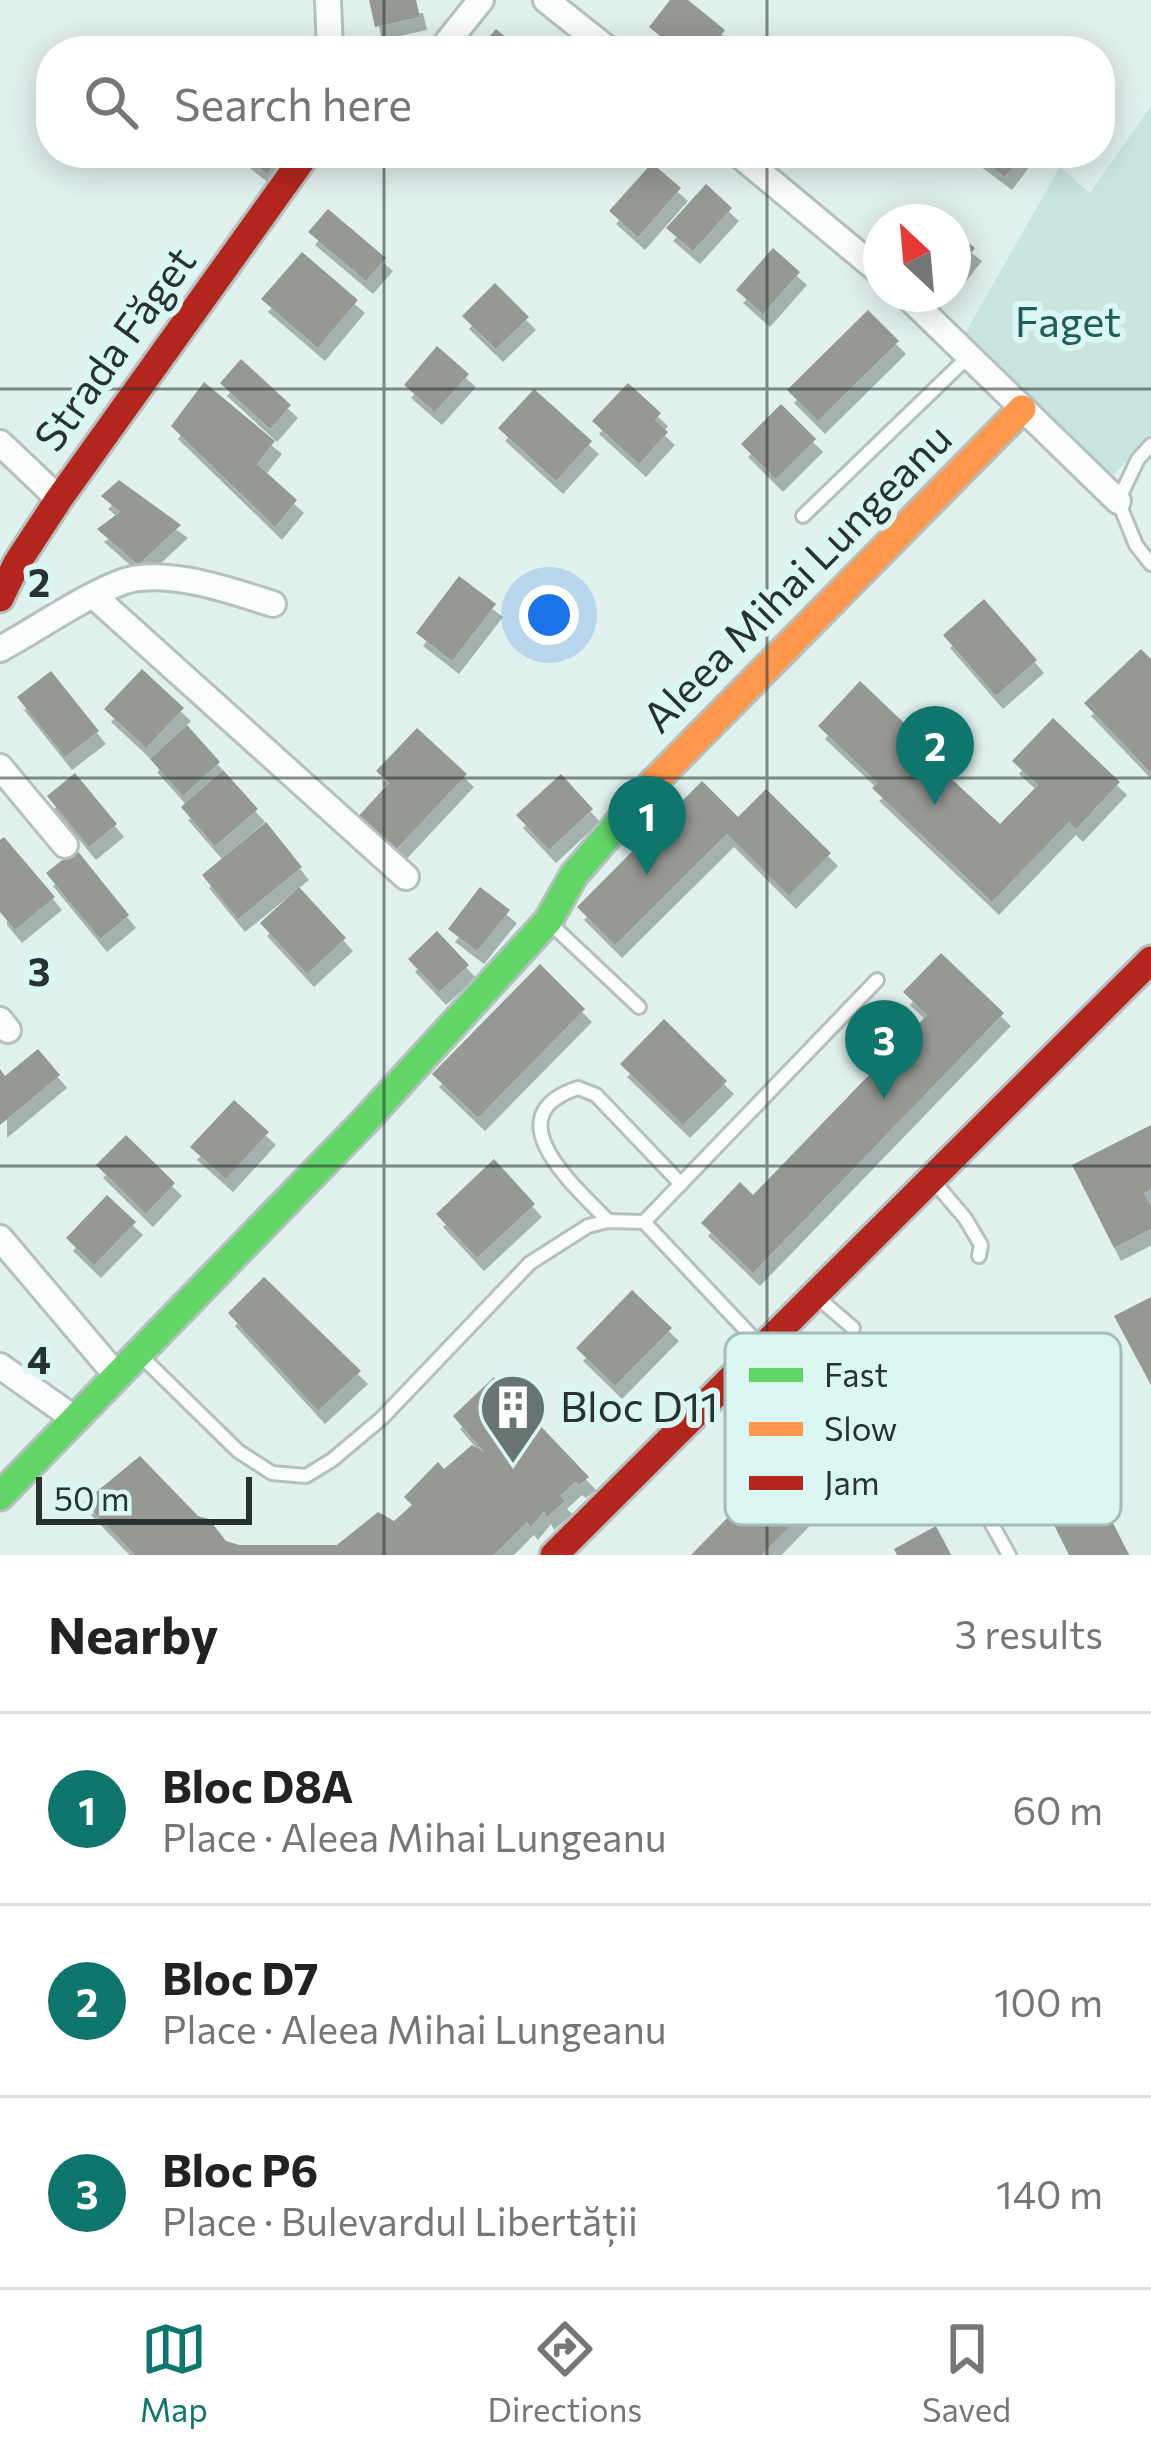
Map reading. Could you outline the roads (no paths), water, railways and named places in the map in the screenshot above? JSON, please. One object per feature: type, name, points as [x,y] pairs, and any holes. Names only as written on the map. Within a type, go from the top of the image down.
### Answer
[{"type":"street","points":[[328,0],[329,36]]},
{"type":"street","points":[[452,36],[481,0]]},
{"type":"street","points":[[546,0],[591,36]]},
{"type":"street","name":"Strada Făget","points":[[0,598],[59,499],[296,168]]},
{"type":"street","points":[[755,168],[863,258]]},
{"type":"street","points":[[924,312],[1118,501]]},
{"type":"street","name":"Aleea Mihai Lungeanu","points":[[0,1496],[364,1122],[548,921],[574,875],[645,791],[1022,409]]},
{"type":"street","points":[[0,442],[59,499]]},
{"type":"street","points":[[0,649],[126,581],[158,578],[221,588],[273,604]]},
{"type":"street","points":[[95,597],[406,877]]},
{"type":"street","points":[[0,767],[65,845]]},
{"type":"street","points":[[778,1333],[1151,961]]},
{"type":"street","points":[[0,1238],[118,1376]]},
{"type":"street","points":[[0,1366],[75,1419]]},
{"type":"street","points":[[554,1555],[725,1386]]},
{"type":"lane","points":[[803,516],[969,356]]},
{"type":"lane","points":[[1151,445],[1138,459],[1118,501],[1136,545],[1151,564]]},
{"type":"lane","points":[[548,921],[639,1007]]},
{"type":"lane","points":[[644,1222],[877,980]]},
{"type":"lane","points":[[608,1221],[548,1154],[541,1137],[540,1120],[565,1092],[578,1088],[596,1095],[681,1184]]},
{"type":"lane","points":[[932,1179],[965,1218],[981,1246],[979,1256]]},
{"type":"lane","points":[[139,1354],[238,1450],[272,1473],[306,1476],[382,1418],[530,1263],[569,1235],[608,1221],[644,1222],[749,1333]]},
{"type":"lane","points":[[816,1296],[853,1328]]},
{"type":"lane","points":[[992,1525],[1009,1555]]},
{"type":"place","name":"Bloc D7","points":[[935,805]]},
{"type":"place","name":"Bloc D8A","points":[[647,875]]},
{"type":"place","name":"Bloc P6","points":[[884,1099]]},
{"type":"place","name":"Bloc D11","points":[[513,1466]]},
{"type":"park label","name":"Faget","points":[[1068,322]]}]
